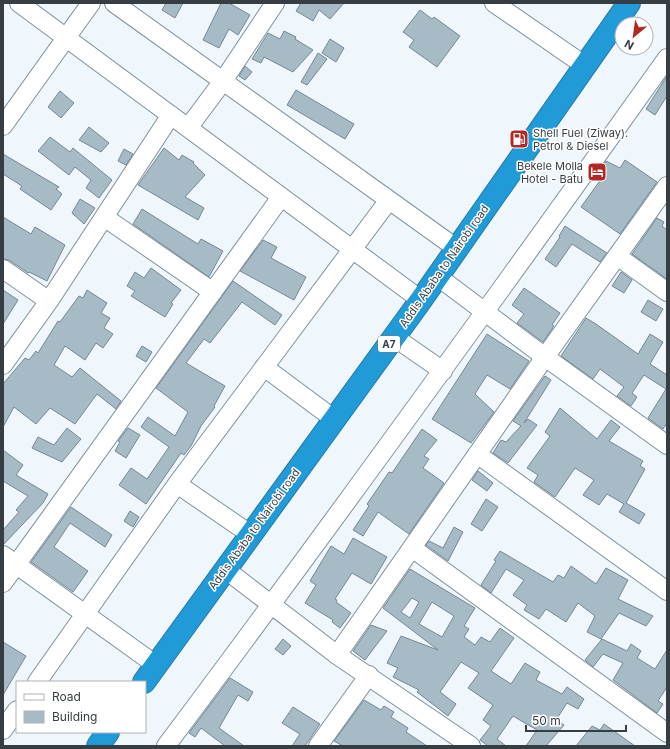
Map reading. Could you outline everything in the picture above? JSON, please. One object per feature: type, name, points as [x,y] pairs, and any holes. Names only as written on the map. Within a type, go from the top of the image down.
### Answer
[{"type":"highway","name":"Addis Ababa to Nairobi road","points":[[150,673],[421,300],[628,3]]},
{"type":"highway","points":[[98,746],[107,733]]},
{"type":"street","points":[[19,3],[421,300]]},
{"type":"street","points":[[3,126],[91,3]]},
{"type":"street","points":[[114,3],[456,248]]},
{"type":"street","points":[[188,128],[223,81],[274,3]]},
{"type":"street","points":[[494,3],[584,65]]},
{"type":"street","points":[[166,746],[272,605],[486,312],[667,58]]},
{"type":"street","points":[[3,365],[49,301],[171,115]]},
{"type":"street","points":[[338,655],[545,357],[667,186]]},
{"type":"street","points":[[3,583],[9,560],[213,292],[281,197]]},
{"type":"street","points":[[38,681],[177,484],[388,200]]},
{"type":"street","points":[[104,216],[213,292]]},
{"type":"street","points":[[617,256],[667,292]]},
{"type":"street","points":[[3,269],[49,301]]},
{"type":"street","points":[[438,276],[545,357],[667,446]]},
{"type":"street","points":[[394,337],[443,371]]},
{"type":"street","points":[[264,367],[334,419]]},
{"type":"street","points":[[477,454],[667,591]]},
{"type":"street","points":[[177,484],[250,534]]},
{"type":"street","points":[[412,548],[667,733]]},
{"type":"street","points":[[9,560],[84,614],[150,673]]},
{"type":"street","points":[[225,569],[338,655],[471,746]]},
{"type":"street","points":[[318,746],[369,675]]},
{"type":"street","points":[[3,730],[16,711]]},
{"type":"building","points":[[166,3],[183,3],[175,18],[162,10]]},
{"type":"building","points":[[221,3],[229,3],[250,15],[238,35],[229,29],[219,48],[203,40]]},
{"type":"building","points":[[301,3],[344,3],[330,19],[319,10],[313,21],[296,11]]},
{"type":"building","points":[[420,10],[432,19],[434,17],[460,36],[437,67],[409,47],[414,40],[403,32]]},
{"type":"building","points":[[284,31],[296,37],[295,39],[313,50],[293,72],[264,57],[261,63],[252,59],[268,33],[280,39]]},
{"type":"building","points":[[330,39],[344,48],[336,62],[322,53]]},
{"type":"building","points":[[318,53],[327,59],[307,85],[301,82]]},
{"type":"building","points":[[245,66],[252,72],[245,80],[239,76]]},
{"type":"building","points":[[667,76],[667,96],[655,115],[646,109]]},
{"type":"building","points":[[296,90],[354,124],[345,139],[287,105]]},
{"type":"building","points":[[60,91],[74,103],[61,118],[48,107]]},
{"type":"building","points":[[89,127],[109,143],[101,152],[79,140]]},
{"type":"building","points":[[50,137],[70,152],[73,148],[112,180],[99,198],[86,188],[91,180],[75,167],[69,175],[38,151]]},
{"type":"building","points":[[164,148],[179,160],[182,155],[194,162],[193,163],[205,175],[185,197],[204,208],[198,220],[138,185]]},
{"type":"building","points":[[124,149],[133,154],[126,165],[118,161]]},
{"type":"building","points":[[3,154],[59,187],[56,189],[62,194],[51,210],[20,189],[22,186],[3,174]]},
{"type":"building","points":[[625,160],[657,182],[620,234],[581,207],[604,175],[599,171],[606,161],[620,168]]},
{"type":"building","points":[[80,199],[95,208],[84,224],[72,213]]},
{"type":"building","points":[[142,209],[198,244],[201,239],[223,251],[209,277],[133,224]]},
{"type":"building","points":[[3,217],[31,234],[35,227],[65,245],[47,281],[29,272],[28,273],[9,260],[3,259]]},
{"type":"building","points":[[657,218],[664,222],[662,226],[667,230],[667,279],[632,254]]},
{"type":"building","points":[[565,226],[607,253],[600,262],[572,244],[556,267],[545,259],[560,237],[559,236]]},
{"type":"building","points":[[263,240],[277,247],[271,258],[306,277],[294,300],[240,271]]},
{"type":"building","points":[[151,268],[181,290],[171,303],[173,304],[165,317],[131,296],[135,291],[127,286],[135,272],[144,278]]},
{"type":"building","points":[[621,272],[632,280],[624,293],[612,286]]},
{"type":"building","points":[[233,281],[282,315],[275,325],[242,302],[210,343],[204,339],[186,363],[225,386],[214,406],[215,407],[201,426],[191,446],[184,455],[181,453],[146,504],[119,485],[131,468],[147,479],[169,447],[141,427],[148,417],[175,436],[188,412],[156,388]]},
{"type":"building","points":[[524,288],[560,313],[552,325],[554,326],[543,342],[517,323],[524,314],[512,305]]},
{"type":"building","points":[[3,290],[18,300],[3,324]]},
{"type":"building","points":[[87,290],[107,303],[101,313],[110,318],[104,328],[113,334],[103,348],[96,343],[85,360],[65,346],[54,365],[72,377],[80,368],[121,401],[116,409],[97,394],[75,424],[50,408],[36,424],[14,407],[3,427],[3,384],[25,358],[29,360],[36,351],[38,353],[58,321],[60,322],[79,296],[83,298]]},
{"type":"building","points":[[648,300],[663,309],[656,321],[641,312]]},
{"type":"building","points":[[586,318],[638,354],[650,334],[663,342],[650,364],[667,375],[667,423],[663,429],[648,418],[666,389],[644,375],[632,393],[637,397],[631,406],[617,396],[624,387],[600,369],[593,379],[561,356]]},
{"type":"building","points":[[487,334],[529,361],[510,389],[487,375],[475,394],[494,412],[471,443],[432,419]]},
{"type":"building","points":[[142,346],[152,352],[146,362],[136,356]]},
{"type":"building","points":[[545,376],[551,380],[524,423],[528,419],[537,425],[508,463],[493,453],[501,440],[506,442],[521,426],[513,421]]},
{"type":"building","points":[[560,408],[597,439],[611,420],[620,427],[609,441],[643,461],[640,466],[645,469],[626,503],[645,514],[639,524],[619,512],[624,504],[607,494],[599,505],[583,495],[594,480],[575,468],[555,497],[534,482],[538,475],[527,468],[550,436],[545,432]]},
{"type":"building","points":[[67,428],[81,439],[62,462],[32,448],[38,437],[54,445]]},
{"type":"building","points":[[128,428],[140,435],[126,458],[115,451],[120,442],[118,441]]},
{"type":"building","points":[[422,429],[437,440],[424,456],[429,459],[423,468],[444,483],[409,534],[378,512],[363,536],[353,530],[369,506],[367,504],[389,472],[392,473]]},
{"type":"building","points":[[3,450],[23,465],[16,475],[48,494],[43,503],[3,545],[3,530],[19,512],[16,510],[28,496],[3,481]]},
{"type":"building","points":[[478,471],[493,483],[487,491],[472,480]]},
{"type":"building","points":[[486,499],[498,507],[482,531],[471,524]]},
{"type":"building","points":[[71,507],[112,535],[105,547],[70,523],[54,547],[88,571],[73,592],[31,562]]},
{"type":"building","points":[[130,511],[139,517],[133,527],[124,521]]},
{"type":"building","points":[[454,527],[463,532],[448,561],[426,545],[429,541],[443,548]]},
{"type":"building","points":[[353,538],[387,557],[371,584],[352,573],[335,599],[337,600],[336,602],[351,613],[340,628],[332,622],[333,620],[305,603],[316,585],[310,581],[331,546],[344,554]]},
{"type":"building","points":[[500,551],[553,582],[558,575],[564,578],[571,566],[596,584],[606,568],[628,580],[618,599],[653,616],[646,626],[619,613],[601,639],[587,632],[595,616],[578,603],[566,622],[546,609],[539,619],[524,610],[527,605],[513,595],[524,580],[506,569],[491,593],[481,585],[496,561],[494,560]]},
{"type":"building","points":[[410,569],[475,608],[464,626],[469,629],[464,637],[475,645],[481,637],[490,642],[500,628],[514,638],[491,671],[511,684],[525,663],[540,672],[536,680],[562,694],[567,687],[584,699],[578,709],[567,703],[556,720],[564,725],[546,746],[526,746],[537,730],[513,716],[497,739],[506,746],[488,746],[480,740],[491,726],[483,720],[493,705],[468,688],[479,673],[461,662],[440,692],[456,704],[448,716],[417,692],[419,690],[393,677],[398,668],[387,663],[401,636],[438,650],[383,608]],"holes":[[[412,598],[419,602],[410,618],[401,612]],[[432,602],[454,616],[442,637],[419,624]]]},
{"type":"building","points":[[371,625],[387,631],[365,660],[353,651]]},
{"type":"building","points":[[283,639],[291,646],[283,655],[275,649]]},
{"type":"building","points":[[602,639],[627,651],[631,644],[641,651],[637,658],[655,669],[667,650],[667,687],[658,701],[663,704],[657,713],[613,680],[623,663],[603,654],[593,667],[585,660]]},
{"type":"building","points":[[3,642],[26,656],[3,695]]},
{"type":"building","points":[[230,678],[253,692],[248,701],[238,695],[219,728],[244,746],[225,746],[201,728],[195,737],[189,733]]},
{"type":"building","points":[[364,700],[381,710],[384,706],[394,712],[391,717],[408,728],[406,732],[427,746],[343,746],[334,741]]},
{"type":"building","points":[[293,707],[320,724],[305,746],[292,746],[300,734],[282,723]]},
{"type":"building","points":[[604,724],[635,746],[576,746],[592,726],[600,730]]},
{"type":"place","name":"Shell Fuel (Ziway). Petrol & Diesel","points":[[519,139]]},
{"type":"place","name":"Bekele Molla Hotel - Batu","points":[[597,172]]}]
